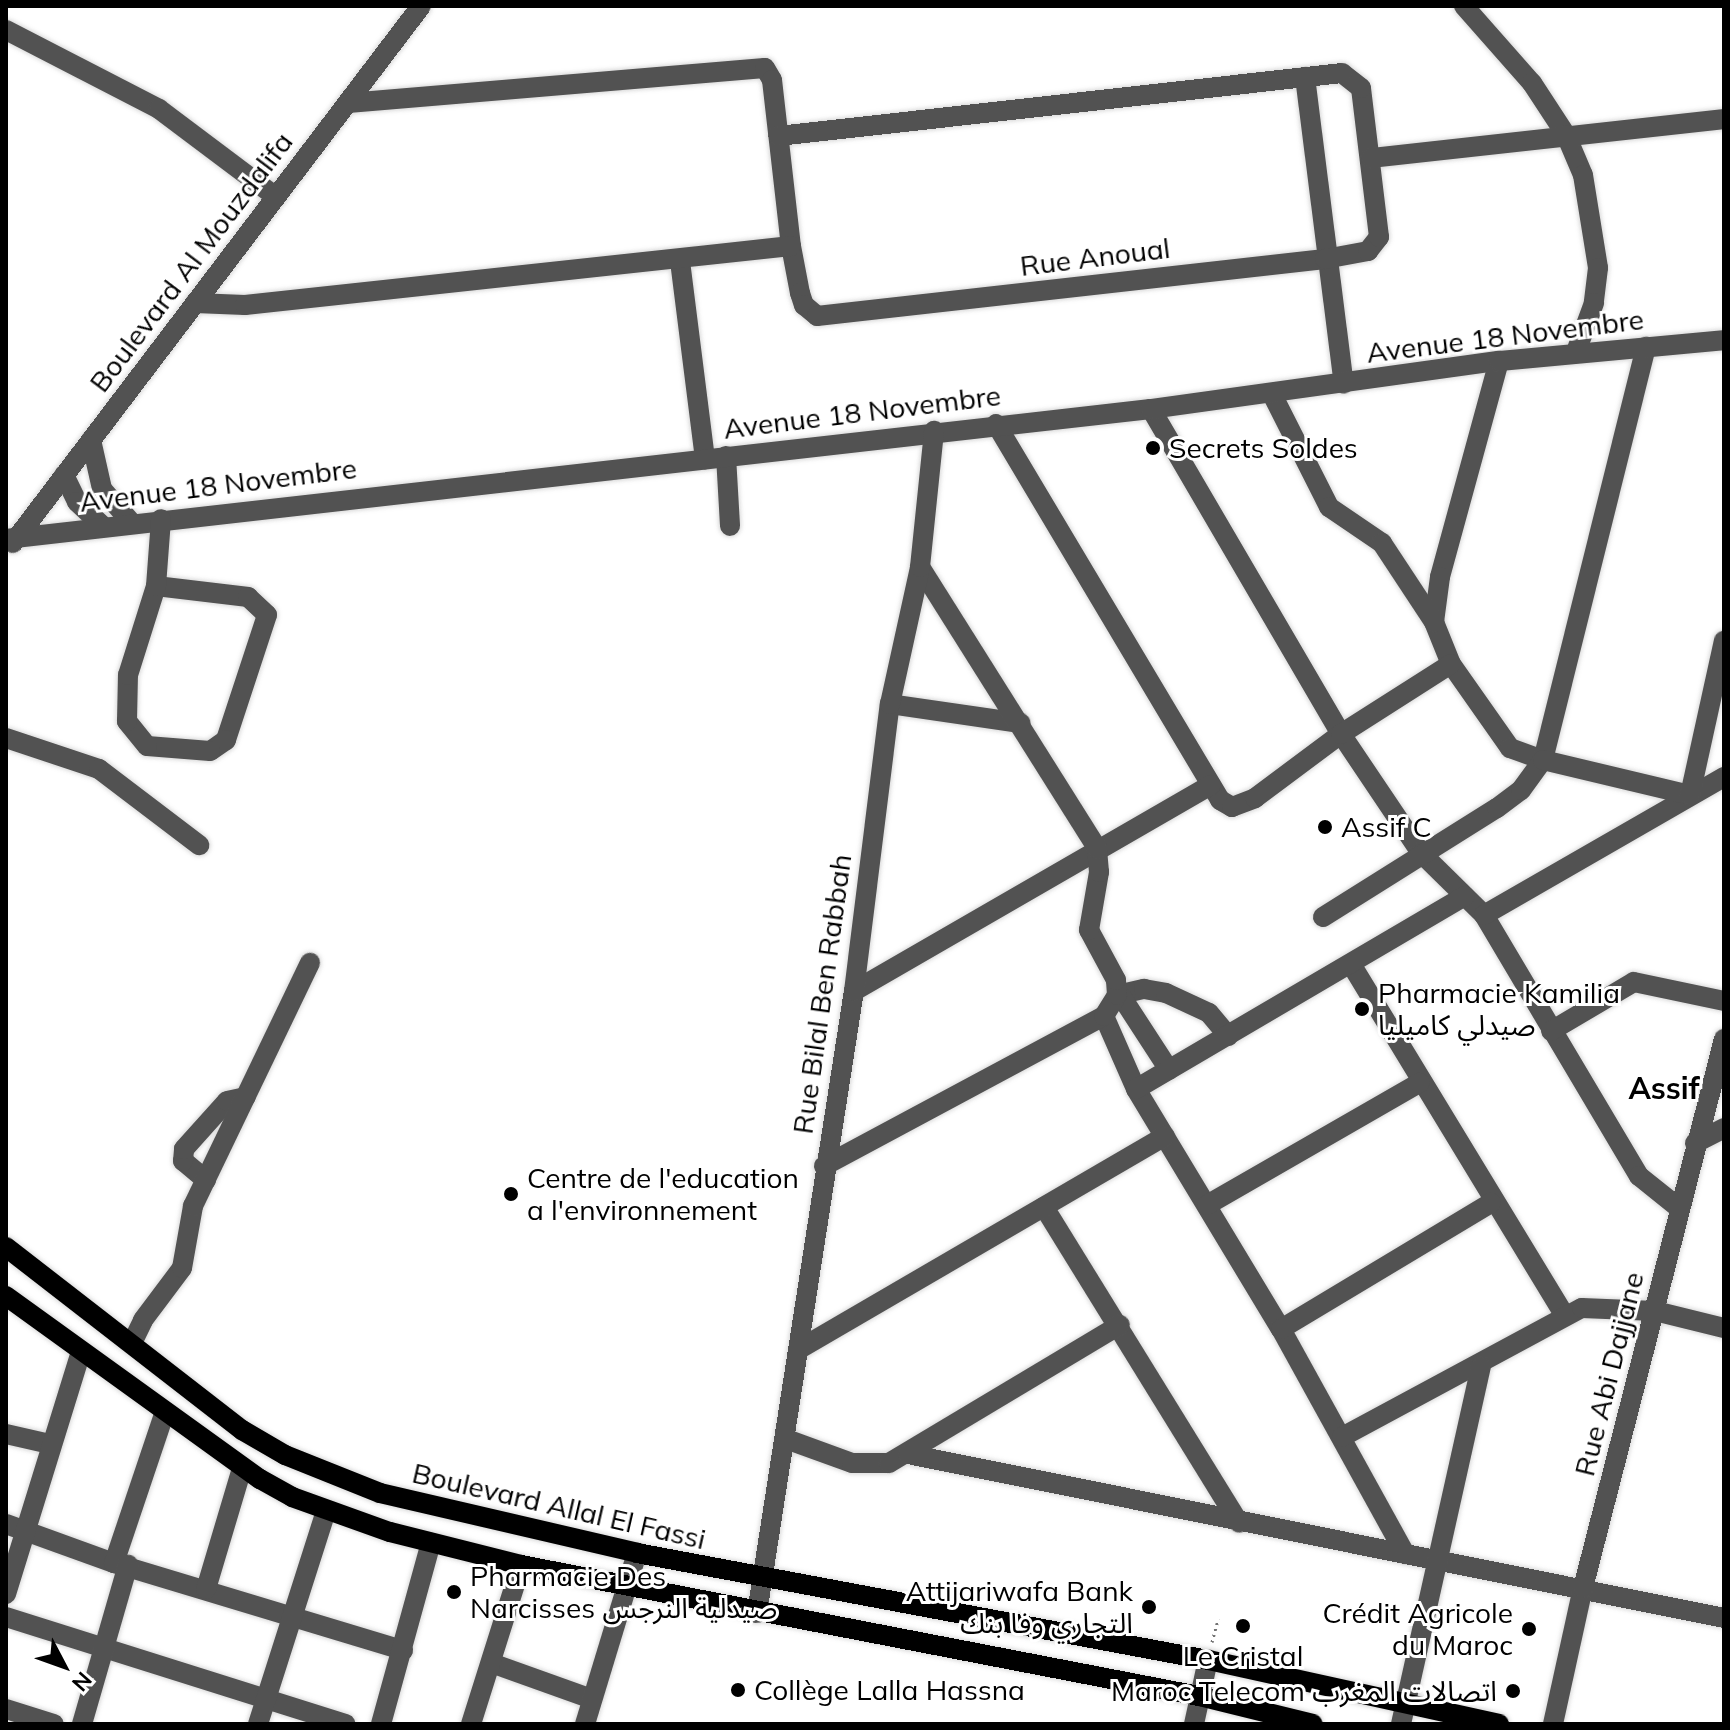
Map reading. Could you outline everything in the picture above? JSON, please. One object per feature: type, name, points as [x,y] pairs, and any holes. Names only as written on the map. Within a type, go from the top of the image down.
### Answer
[{"type":"main road","name":"Boulevard Allal El Fassi","points":[[6,1247],[112,1326],[242,1430],[331,1475],[427,1507],[765,1579],[1208,1660],[1499,1724]]},
{"type":"main road","points":[[6,1296],[242,1468],[326,1511],[431,1543],[521,1565],[1199,1696],[1313,1724]]},
{"type":"street","name":"Boulevard Al Mouzdalifa","points":[[10,543],[421,6]]},
{"type":"street","points":[[1464,6],[1532,83],[1566,135],[1583,175],[1595,230],[1594,303],[1603,349]]},
{"type":"street","points":[[6,30],[159,109],[276,197]]},
{"type":"street","points":[[195,303],[245,305],[680,261],[791,246],[770,73],[756,65],[348,103]]},
{"type":"street","points":[[779,136],[1342,73],[1356,81],[1371,158],[1724,119]]},
{"type":"street","points":[[1305,77],[1325,259],[1344,384]]},
{"type":"street","name":"Rue Anoual","points":[[791,246],[804,305],[828,317],[1325,259],[1368,251],[1379,237],[1371,158]]},
{"type":"street","points":[[680,261],[705,459]]},
{"type":"street","points":[[1576,352],[1594,303]]},
{"type":"street","name":"Avenue 18 Novembre","points":[[10,543],[131,522],[1151,409],[1576,352],[1724,340]]},
{"type":"street","points":[[1323,917],[1521,790],[1543,760],[1646,347]]},
{"type":"street","points":[[1434,622],[1440,577],[1499,361]]},
{"type":"street","points":[[1272,394],[1329,507],[1382,543],[1434,622],[1451,664],[1510,748],[1543,760],[1690,795]]},
{"type":"street","points":[[1151,409],[1341,734],[1421,853],[1484,915],[1639,1176],[1679,1208]]},
{"type":"street","points":[[996,424],[1211,785],[1232,807],[1244,803],[1341,734],[1451,664]]},
{"type":"street","name":"Rue Bilal Ben Rabbah","points":[[757,1613],[801,1348],[824,1166],[854,991],[890,704],[920,567],[934,431]]},
{"type":"street","points":[[91,440],[102,489],[131,522]]},
{"type":"street","points":[[726,456],[730,526]]},
{"type":"street","points":[[64,475],[77,502],[103,526]]},
{"type":"street","points":[[156,586],[248,597],[267,615],[226,740],[210,751],[147,746],[127,721],[128,675],[156,586],[161,519]]},
{"type":"street","points":[[920,567],[1097,848],[1099,872],[1089,930],[1116,980],[1119,996],[1169,1070]]},
{"type":"street","points":[[1690,795],[1724,641]]},
{"type":"street","points":[[890,704],[1021,723]]},
{"type":"street","points":[[6,738],[99,769],[199,845]]},
{"type":"street","points":[[1484,915],[1724,777]]},
{"type":"street","points":[[854,991],[1097,848],[1211,785]]},
{"type":"street","points":[[1136,1089],[1465,896]]},
{"type":"street","points":[[132,1343],[143,1320],[177,1278],[185,1257],[190,1214],[310,963]]},
{"type":"street","points":[[1351,964],[1491,1203],[1564,1315]]},
{"type":"street","points":[[1551,1031],[1634,982],[1724,1001]]},
{"type":"street","points":[[824,1166],[1104,1016],[1119,996],[1144,989],[1166,993],[1209,1013],[1228,1036]]},
{"type":"street","points":[[1104,1016],[1136,1089],[1281,1329],[1405,1554]]},
{"type":"street","name":"Rue Abi Dajjane","points":[[1553,1724],[1583,1588],[1695,1143],[1723,1049]]},
{"type":"street","points":[[1207,1205],[1419,1083]]},
{"type":"street","points":[[206,1180],[183,1161],[184,1149],[231,1097],[246,1097]]},
{"type":"street","points":[[1695,1143],[1724,1128]]},
{"type":"street","points":[[801,1348],[1165,1136]]},
{"type":"street","points":[[1281,1329],[1491,1203]]},
{"type":"street","points":[[1044,1207],[1120,1325],[1239,1523]]},
{"type":"street","points":[[112,1326],[129,1317],[185,1257]]},
{"type":"street","points":[[1342,1437],[1481,1367],[1564,1315],[1599,1306],[1655,1311],[1724,1328]]},
{"type":"street","points":[[786,1439],[870,1466],[908,1454],[1120,1325]]},
{"type":"street","points":[[6,1594],[16,1527],[50,1444],[81,1352]]},
{"type":"street","points":[[1401,1724],[1481,1367]]},
{"type":"street","points":[[82,1724],[121,1564],[164,1414]]},
{"type":"street","points":[[6,1434],[50,1444]]},
{"type":"street","points":[[908,1454],[1239,1523],[1724,1618]]},
{"type":"street","points":[[206,1589],[242,1468]]},
{"type":"street","points":[[258,1724],[326,1511]]},
{"type":"street","points":[[16,1527],[121,1564],[403,1650]]},
{"type":"street","points":[[387,1722],[431,1543]]},
{"type":"street","points":[[585,1724],[637,1553]]},
{"type":"street","points":[[471,1724],[494,1664],[521,1565]]},
{"type":"street","points":[[6,1617],[346,1724]]},
{"type":"street","points":[[1194,1724],[1208,1660]]},
{"type":"street","points":[[494,1664],[592,1699]]},
{"type":"street","points":[[6,1709],[54,1724]]},
{"type":"place","name":"Secrets Soldes","points":[[1153,448]]},
{"type":"place","name":"Assif C","points":[[1325,827]]},
{"type":"place","name":"Pharmacie Kamilia صيدلي كاميليا","points":[[1362,1009]]},
{"type":"place","name":"Centre de l'education a l'environnement","points":[[511,1194]]},
{"type":"place","name":"Pharmacie Des Narcisses صيدلية النرجس","points":[[454,1592]]},
{"type":"place","name":"Attijariwafa Bank التجاري وفا بنك","points":[[1149,1607]]},
{"type":"place","name":"Le Cristal","points":[[1243,1626]]},
{"type":"place","name":"Crédit Agricole du Maroc","points":[[1529,1629]]},
{"type":"place","name":"Collège Lalla Hassna","points":[[738,1690]]},
{"type":"place","name":"Maroc Telecom اتصالات المغرب","points":[[1513,1691]]},
{"type":"district","name":"Assif","points":[[1664,1088]]}]
